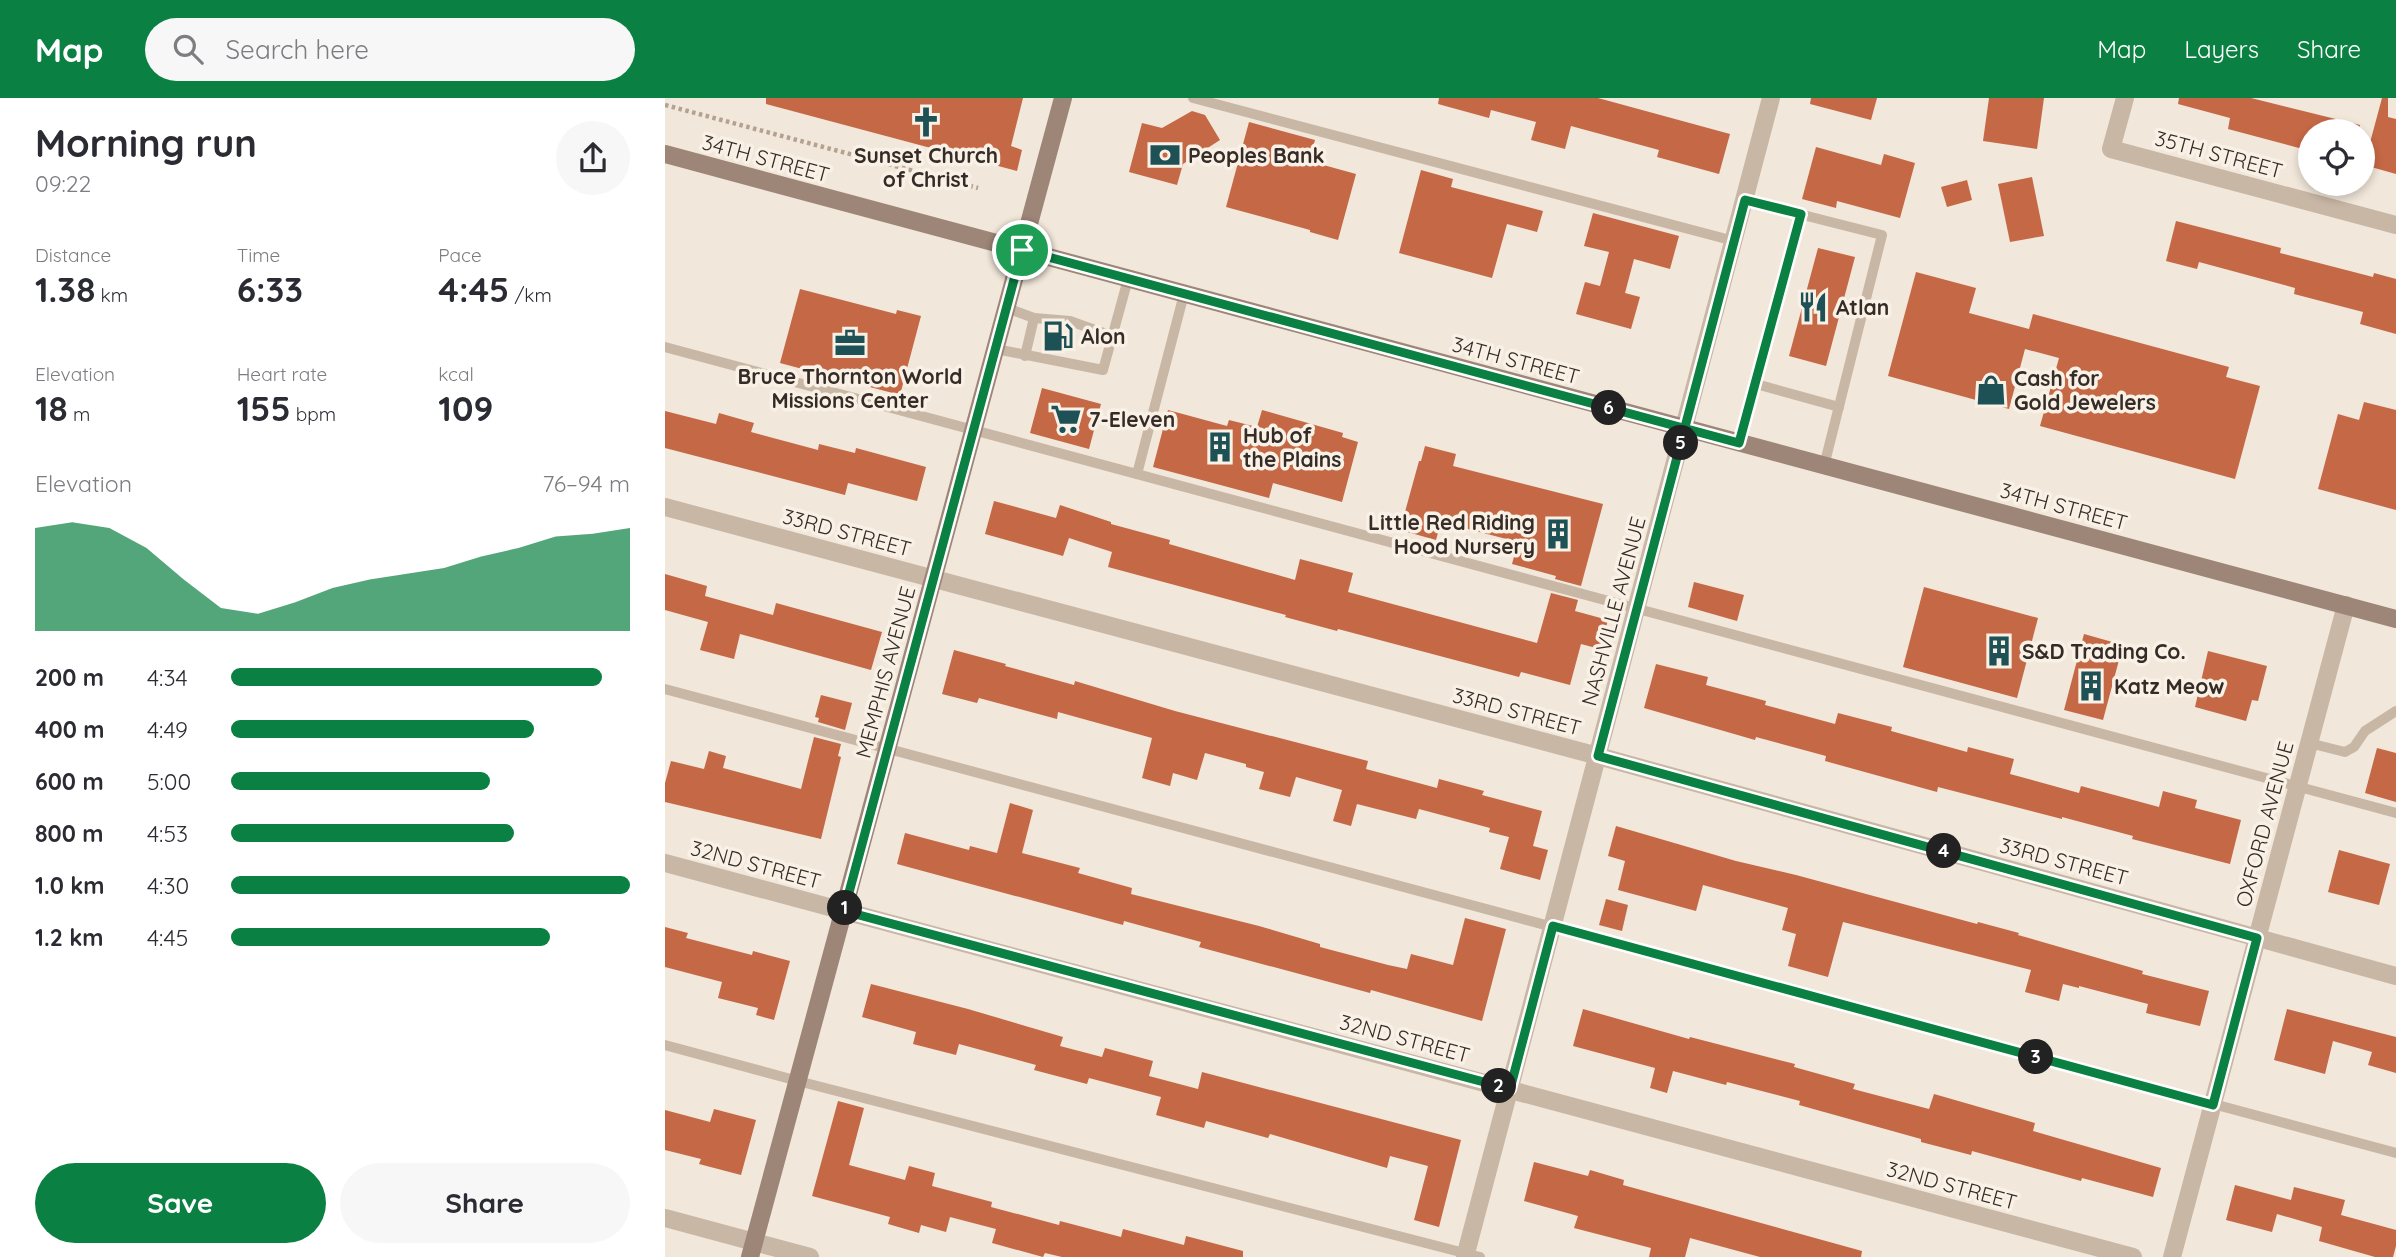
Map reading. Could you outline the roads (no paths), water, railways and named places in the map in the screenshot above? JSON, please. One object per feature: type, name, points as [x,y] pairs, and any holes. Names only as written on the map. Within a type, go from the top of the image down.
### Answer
[{"type":"main road","name":"MEMPHIS AVENUE","points":[[752,1250],[1063,98]]},
{"type":"main road","name":"34TH STREET","points":[[665,154],[2396,619]]},
{"type":"street","name":"NASHVILLE AVENUE","points":[[1470,1256],[1510,1089],[1771,98]]},
{"type":"street","name":"35TH STREET","points":[[2125,98],[2111,149],[2396,225]]},
{"type":"street","name":"33RD STREET","points":[[665,507],[1598,756],[2396,976]]},
{"type":"street","name":"OXFORD AVENUE","points":[[2172,1257],[2346,605]]},
{"type":"street","name":"32ND STREET","points":[[665,863],[2133,1257]]},
{"type":"street","points":[[665,1218],[752,1250],[810,1257]]},
{"type":"lane","points":[[1193,98],[1734,241]]},
{"type":"lane","points":[[1745,200],[1882,235],[1823,466]]},
{"type":"lane","points":[[1739,443],[1801,214]]},
{"type":"lane","points":[[996,349],[1103,370],[1128,279]]},
{"type":"lane","points":[[1137,474],[1184,294]]},
{"type":"lane","points":[[1007,308],[1034,318],[1070,321],[1112,336]]},
{"type":"lane","points":[[1024,356],[1034,318]]},
{"type":"lane","points":[[665,347],[2396,813]]},
{"type":"lane","points":[[1756,384],[1839,407]]},
{"type":"lane","points":[[665,689],[2396,1153]]},
{"type":"lane","points":[[2309,743],[2345,752],[2354,747],[2365,731],[2396,711]]},
{"type":"lane","points":[[665,1045],[1470,1256]]},
{"type":"place","name":"Sunset Church of Christ","points":[[926,122]]},
{"type":"place","name":"Peoples Bank","points":[[1165,155]]},
{"type":"place","name":"Atlan","points":[[1813,307]]},
{"type":"place","name":"Alon","points":[[1058,336]]},
{"type":"place","name":"Bruce Thornton World Missions Center","points":[[850,343]]},
{"type":"place","name":"Cash for Gold Jewelers","points":[[1991,390]]},
{"type":"place","name":"7-Eleven","points":[[1066,419]]},
{"type":"place","name":"Hub of the Plains","points":[[1220,447]]},
{"type":"place","name":"Little Red Riding Hood Nursery","points":[[1558,534]]},
{"type":"place","name":"S&D Trading Co.","points":[[1999,651]]},
{"type":"place","name":"Katz Meow","points":[[2091,686]]}]
